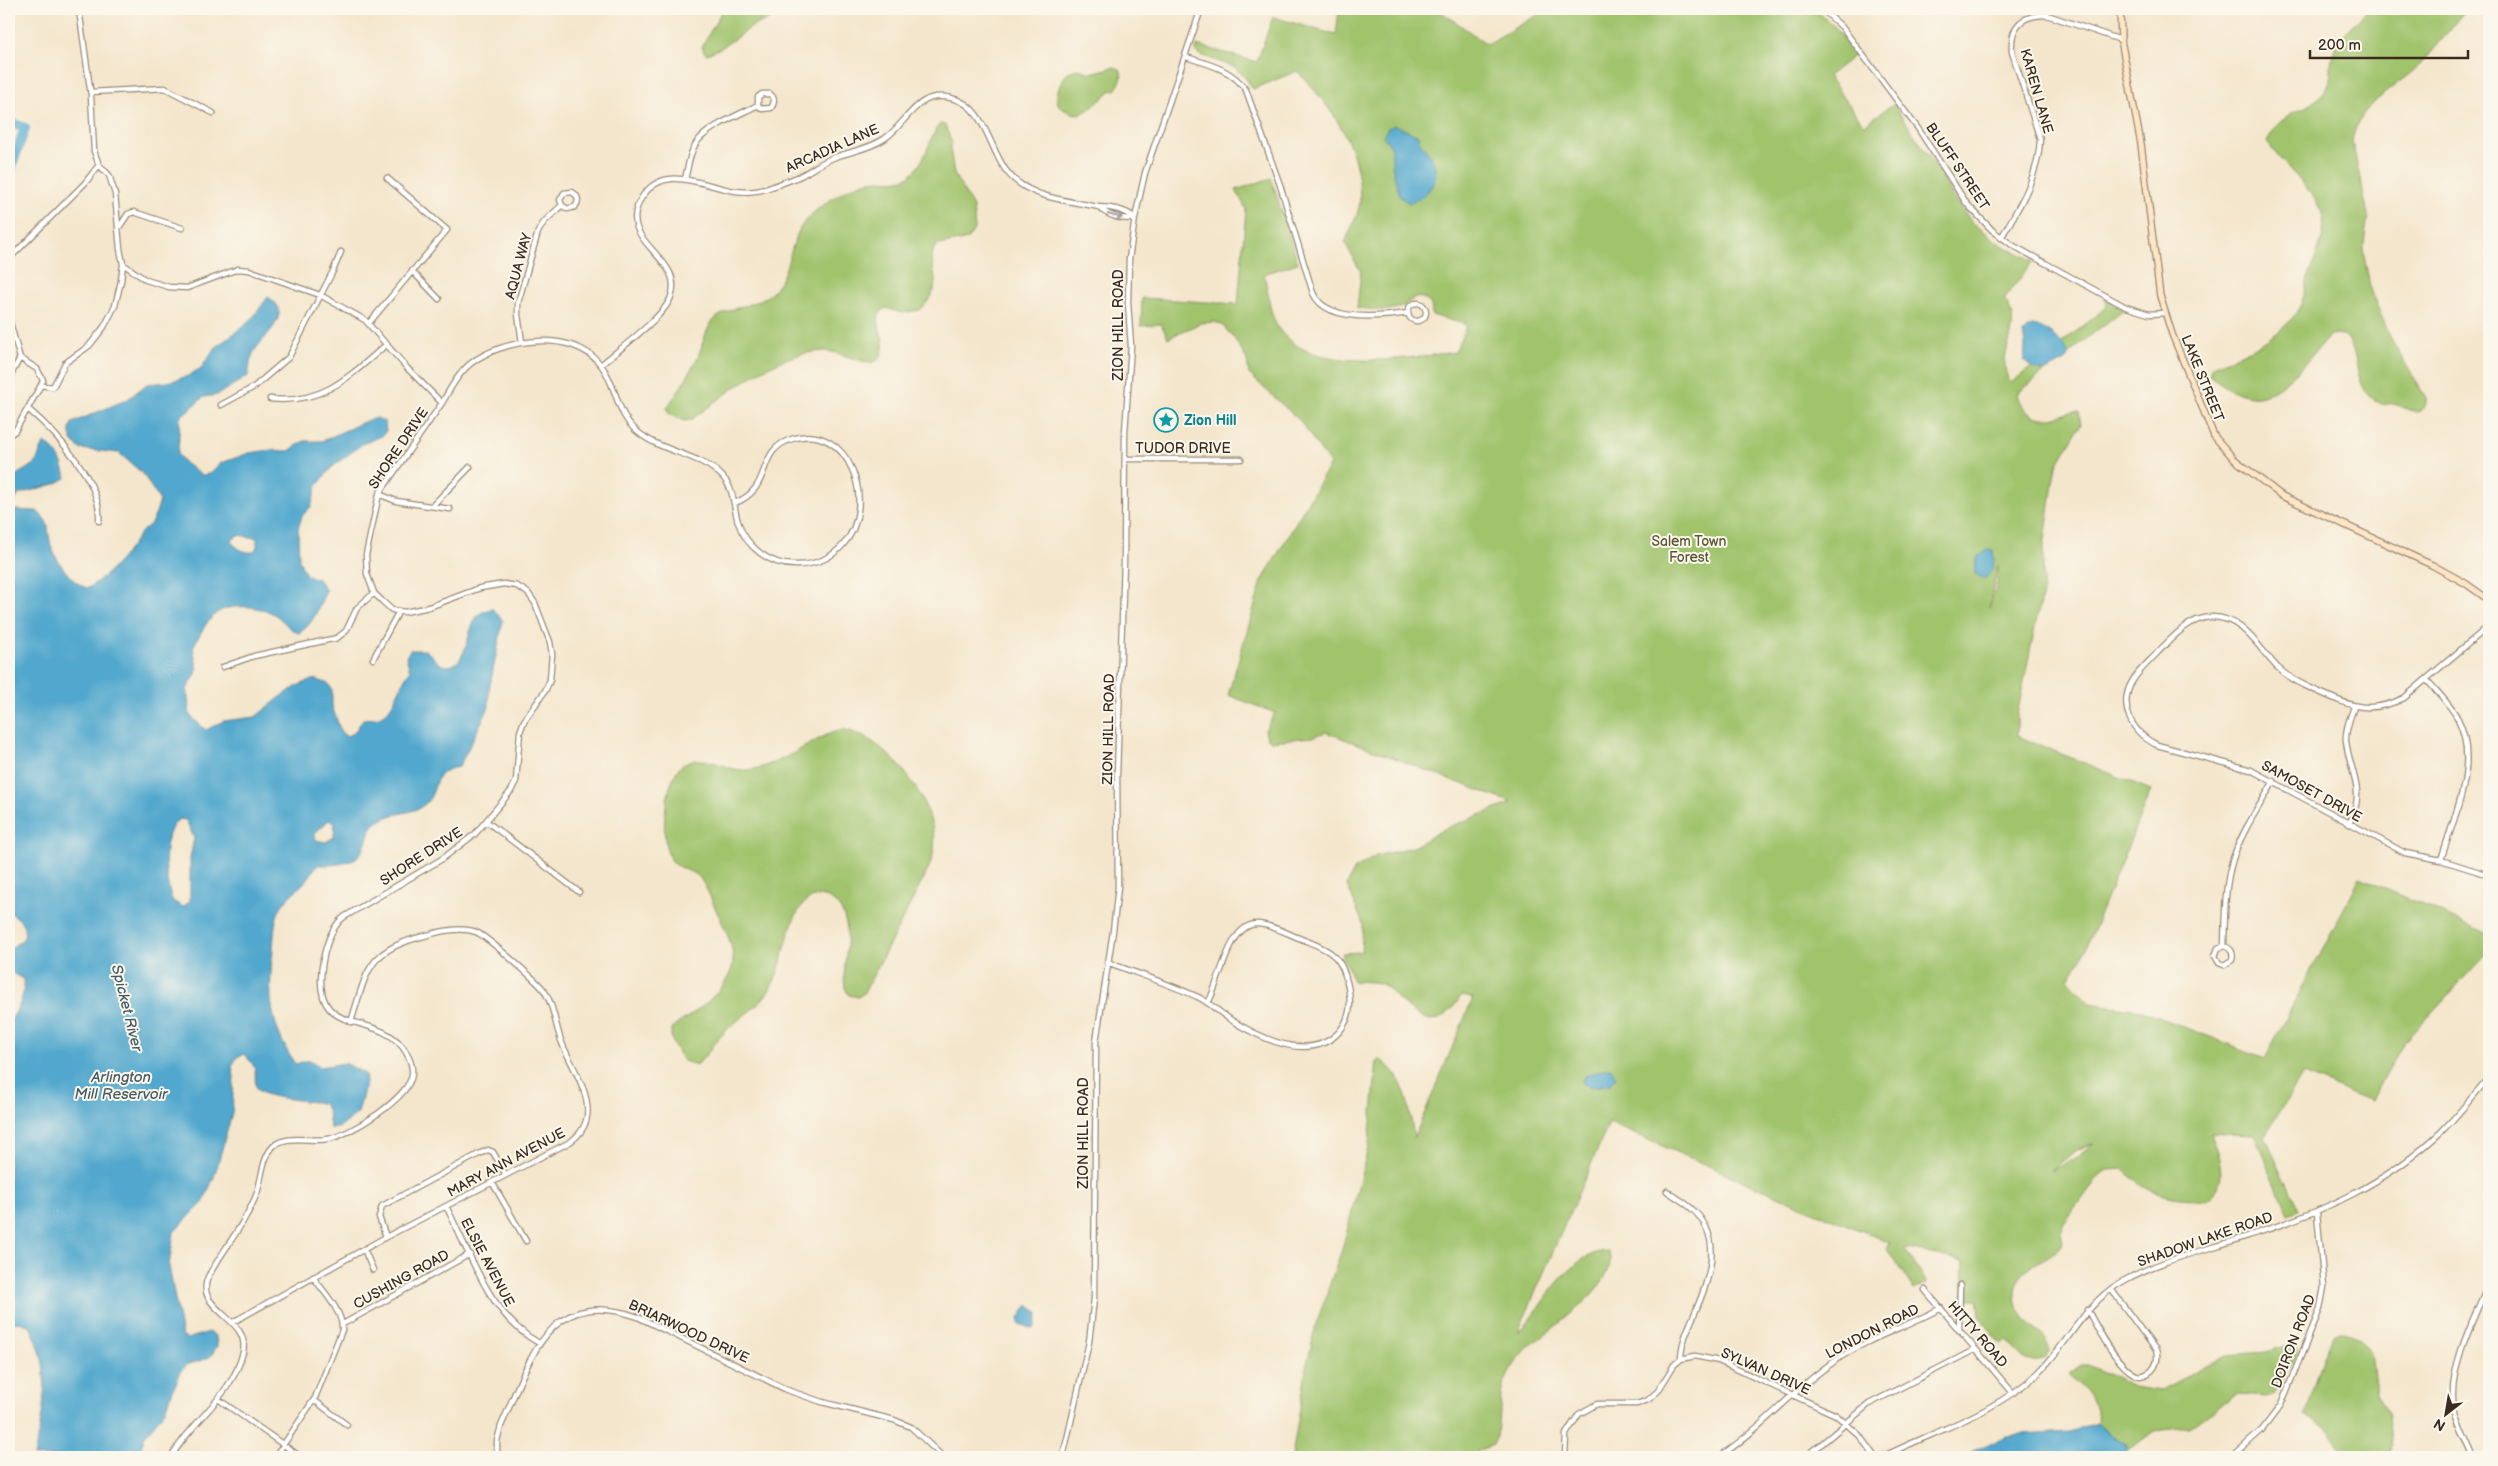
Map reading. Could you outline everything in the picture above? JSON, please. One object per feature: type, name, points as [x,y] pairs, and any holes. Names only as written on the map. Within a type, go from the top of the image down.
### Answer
[{"type":"street","points":[[41,386],[53,387],[65,363],[89,346],[104,326],[115,306],[123,264],[112,182],[99,165],[94,151],[91,92],[79,9]]},
{"type":"street","points":[[283,9],[288,9]]},
{"type":"street","name":"ZION HILL ROAD","points":[[1064,1457],[1089,1342],[1094,1299],[1096,1042],[1118,886],[1117,774],[1125,459],[1131,346],[1128,303],[1129,259],[1135,218],[1147,167],[1201,9]]},
{"type":"street","name":"BLUFF STREET","points":[[1822,9],[1838,22],[1902,106],[1967,204],[2001,238],[2126,307],[2149,314],[2165,313]]},
{"type":"street","name":"LAKE STREET","points":[[2120,9],[2121,40],[2141,144],[2157,278],[2165,313],[2205,420],[2214,436],[2234,459],[2282,496],[2437,567],[2489,600]]},
{"type":"street","name":"KAREN LANE","points":[[2001,238],[2031,181],[2040,151],[2040,139],[2012,52],[2011,40],[2015,28],[2023,20],[2035,15],[2047,15],[2121,40]]},
{"type":"street","points":[[1186,57],[1229,72],[1238,79],[1246,90],[1280,185],[1313,293],[1319,303],[1330,310],[1367,316],[1408,313]]},
{"type":"street","points":[[91,92],[165,88],[213,113]]},
{"type":"street","name":"ARCADIA LANE","points":[[601,365],[658,315],[671,297],[672,276],[668,267],[643,241],[638,232],[637,208],[649,188],[659,181],[668,178],[685,179],[737,191],[772,187],[802,175],[834,157],[872,146],[897,129],[919,103],[935,97],[944,96],[960,100],[974,110],[1000,164],[1016,182],[1042,195],[1098,207],[1107,207],[1130,214],[1135,218]]},
{"type":"street","points":[[685,179],[692,151],[699,139],[708,131],[758,106]]},
{"type":"street","points":[[9,259],[84,183],[99,165]]},
{"type":"street","points":[[369,323],[447,230],[387,178]]},
{"type":"street","name":"AQUA WAY","points":[[564,192],[572,192],[577,195],[577,204],[573,208],[567,209],[562,205],[561,197],[564,192]]},
{"type":"street","name":"AQUA WAY","points":[[522,342],[518,303],[528,262],[538,232],[544,222],[562,205]]},
{"type":"street","points":[[119,227],[128,214],[134,212],[182,228]]},
{"type":"street","points":[[221,405],[254,387],[289,357],[341,252]]},
{"type":"street","name":"SHORE DRIVE","points":[[123,264],[146,280],[169,287],[193,287],[244,269],[320,295],[347,308],[369,323],[442,403],[378,494],[366,555],[367,574],[374,593],[392,610],[399,611],[417,610],[480,588],[504,584],[517,586],[528,593],[535,603],[550,642],[552,661],[550,680],[546,691],[524,721],[520,732],[516,780],[511,791],[475,834],[442,859],[344,917],[336,925],[324,957],[322,990],[331,1011],[342,1019],[383,1032],[399,1044],[411,1064],[410,1080],[404,1092],[390,1105],[336,1137],[323,1140],[282,1142],[271,1149],[254,1198],[206,1281],[208,1298],[216,1308],[233,1322],[243,1339],[243,1351],[237,1369],[218,1399],[188,1432],[171,1457]]},
{"type":"street","points":[[412,271],[439,299]]},
{"type":"street","points":[[9,319],[20,358],[38,370],[42,380],[41,386],[28,409],[14,431],[9,435]]},
{"type":"street","points":[[442,403],[454,382],[469,365],[500,348],[522,342],[547,341],[566,345],[587,354],[601,365],[618,406],[633,427],[653,443],[699,462],[718,473],[727,483],[735,503],[740,528],[756,550],[773,561],[799,566],[819,562],[841,547],[855,524],[860,495],[852,467],[837,449],[817,438],[802,437],[788,440],[775,449],[767,460],[758,487],[746,498],[735,503]]},
{"type":"street","points":[[270,399],[296,399],[325,392],[345,380],[387,344]]},
{"type":"street","points":[[9,378],[20,358]]},
{"type":"street","points":[[28,409],[48,426],[80,466],[93,492],[99,518]]},
{"type":"street","name":"TUDOR DRIVE","points":[[1125,459],[1241,460]]},
{"type":"street","points":[[433,506],[470,467]]},
{"type":"street","points":[[378,494],[396,501],[450,509]]},
{"type":"street","points":[[223,668],[254,656],[337,638],[346,631],[357,608],[374,593]]},
{"type":"street","points":[[373,659],[399,611]]},
{"type":"street","name":"SAMOSET DRIVE","points":[[2489,626],[2404,698],[2381,707],[2354,707],[2287,675],[2235,623],[2212,617],[2199,619],[2188,624],[2174,636],[2139,671],[2127,692],[2128,715],[2134,726],[2146,740],[2157,745],[2238,765],[2274,781],[2349,824],[2405,853],[2441,860],[2489,875]]},
{"type":"street","points":[[2427,680],[2458,718],[2468,756],[2466,774],[2441,860]]},
{"type":"street","points":[[2349,824],[2358,799],[2357,784],[2346,740],[2354,707]]},
{"type":"street","points":[[2224,946],[2227,886],[2232,862],[2244,834],[2274,781]]},
{"type":"street","points":[[486,821],[579,892]]},
{"type":"street","points":[[1107,962],[1164,983],[1208,1003],[1232,1020],[1286,1044],[1309,1047],[1326,1043],[1338,1033],[1347,1018],[1351,1002],[1343,966],[1332,952],[1267,926],[1253,924],[1242,929],[1234,938],[1208,1003]]},
{"type":"street","name":"MARY ANN AVENUE","points":[[233,1322],[386,1237],[576,1138],[582,1128],[588,1110],[586,1092],[562,1044],[548,999],[539,985],[491,942],[475,932],[456,930],[429,934],[394,946],[376,958],[364,981],[351,1022]]},
{"type":"street","points":[[2224,946],[2230,949],[2233,954],[2232,960],[2224,965],[2219,963],[2215,956],[2218,948],[2224,946]]},
{"type":"street","name":"SHADOW LAKE ROAD","points":[[1882,1457],[1966,1420],[2014,1393],[2051,1360],[2087,1309],[2111,1289],[2136,1274],[2317,1213],[2363,1190],[2410,1158],[2442,1130],[2489,1077]]},
{"type":"street","points":[[386,1237],[379,1217],[379,1210],[387,1203],[488,1150],[495,1155],[506,1175]]},
{"type":"street","points":[[492,1182],[526,1241]]},
{"type":"street","points":[[1565,1457],[1566,1434],[1579,1414],[1597,1404],[1637,1404],[1648,1400],[1658,1392],[1670,1370],[1681,1359],[1682,1344],[1711,1269],[1712,1251],[1708,1233],[1700,1217],[1692,1208],[1667,1191]]},
{"type":"street","name":"ELSIE AVENUE","points":[[446,1206],[491,1295],[507,1319],[521,1332],[539,1342]]},
{"type":"street","name":"DOIRON ROAD","points":[[2232,1457],[2262,1430],[2281,1404],[2320,1309],[2324,1287],[2317,1213]]},
{"type":"street","points":[[364,1249],[373,1270]]},
{"type":"street","name":"CUSHING ROAD","points":[[343,1324],[470,1254]]},
{"type":"street","points":[[275,1457],[314,1400],[343,1324],[313,1277]]},
{"type":"street","points":[[2473,1457],[2456,1412],[2453,1400],[2454,1384],[2456,1371],[2468,1334],[2489,1282]]},
{"type":"street","points":[[1959,1330],[1960,1285]]},
{"type":"street","points":[[2087,1309],[2099,1332],[2127,1370],[2140,1376],[2151,1372],[2157,1362],[2156,1350],[2111,1289]]},
{"type":"street","name":"HITTY ROAD","points":[[1926,1290],[2014,1393]]},
{"type":"street","name":"LONDON ROAD","points":[[1724,1454],[1777,1412],[1793,1395],[1837,1359],[1941,1308]]},
{"type":"street","name":"BRIARWOOD DRIVE","points":[[497,1457],[497,1441],[501,1426],[539,1342],[555,1324],[577,1313],[602,1309],[620,1311],[671,1333],[787,1390],[817,1400],[894,1420],[911,1427],[943,1457]]},
{"type":"street","points":[[1806,1457],[1869,1404],[1885,1394],[1976,1349]]},
{"type":"street","name":"SYLVAN DRIVE","points":[[1681,1359],[1701,1356],[1719,1361],[1831,1412],[1846,1422],[1875,1457]]},
{"type":"street","points":[[9,1376],[12,1366]]},
{"type":"street","points":[[218,1399],[301,1457]]},
{"type":"street","points":[[314,1400],[347,1425]]},
{"type":"green space","points":[[723,9],[793,9],[753,26],[721,48],[707,54],[702,46]]},
{"type":"green space","name":"Salem Town Forest","points":[[1339,9],[1437,9],[1487,44],[1548,9],[1815,9],[1834,26],[1856,54],[1828,76],[1864,125],[1893,104],[1929,156],[1955,200],[1972,222],[2000,244],[2034,261],[2004,299],[2010,310],[2012,321],[2005,362],[2006,373],[2011,383],[2106,308],[2105,299],[2124,309],[2017,394],[2026,411],[2037,417],[2049,418],[2070,412],[2079,412],[2081,424],[2056,467],[2043,554],[2043,588],[2017,715],[2017,736],[2151,790],[2081,960],[2068,978],[2089,1003],[2140,1010],[2265,1058],[2360,878],[2489,934],[2489,951],[2404,1042],[2371,1101],[2303,1074],[2265,1136],[2299,1210],[2288,1214],[2254,1135],[2209,1133],[2219,1159],[2221,1178],[2214,1194],[2206,1200],[2170,1197],[2142,1186],[2123,1169],[2107,1170],[2100,1175],[2062,1226],[2063,1242],[2050,1255],[2028,1269],[2017,1282],[2015,1292],[2019,1309],[2042,1336],[2050,1351],[2045,1358],[2033,1362],[2025,1359],[2007,1341],[2001,1345],[1980,1317],[1978,1299],[1963,1300],[1964,1261],[1904,1248],[1927,1283],[1914,1290],[1887,1249],[1890,1242],[1810,1210],[1609,1123],[1518,1332],[1526,1325],[1551,1290],[1583,1259],[1595,1253],[1608,1251],[1610,1262],[1607,1273],[1600,1284],[1578,1308],[1532,1344],[1512,1368],[1502,1389],[1499,1427],[1493,1445],[1479,1450],[1470,1457],[1292,1457],[1307,1364],[1316,1325],[1343,1246],[1369,1144],[1377,1061],[1379,1059],[1388,1066],[1401,1084],[1408,1105],[1414,1138],[1473,998],[1461,996],[1444,1016],[1429,1020],[1413,1012],[1384,985],[1373,982],[1353,981],[1342,953],[1361,952],[1363,924],[1347,885],[1354,870],[1376,856],[1413,847],[1446,828],[1512,803],[1326,732],[1312,737],[1271,741],[1267,738],[1265,730],[1275,713],[1228,695],[1262,581],[1330,464],[1300,421],[1249,374],[1247,360],[1234,338],[1222,325],[1215,322],[1201,323],[1168,338],[1161,324],[1141,326],[1142,298],[1238,304],[1246,209],[1236,190],[1271,178],[1298,263],[1264,274],[1274,320],[1291,342],[1310,352],[1334,358],[1359,360],[1411,358],[1455,352],[1467,325],[1432,315],[1431,304],[1423,298],[1413,299],[1402,307],[1388,310],[1357,308],[1361,272],[1345,243],[1360,204],[1359,180],[1355,161],[1342,129],[1310,85],[1297,71],[1253,89],[1245,77],[1234,67],[1198,54],[1196,51],[1197,45],[1257,62],[1273,17],[1336,35]],"holes":[[[1998,565],[1997,585],[1989,608]],[[2094,1143],[2076,1158],[2051,1171],[2076,1150]]]},
{"type":"green space","points":[[2367,9],[2466,9],[2420,65],[2373,103],[2356,127],[2352,141],[2368,215],[2363,250],[2371,292],[2394,345],[2426,398],[2426,404],[2419,412],[2393,404],[2382,404],[2369,395],[2359,377],[2351,345],[2347,338],[2340,334],[2330,335],[2305,364],[2284,383],[2272,391],[2261,395],[2250,396],[2239,393],[2209,375],[2213,366],[2262,343],[2284,327],[2293,317],[2304,297],[2310,271],[2322,239],[2323,218],[2310,192],[2267,142],[2273,131],[2285,118],[2314,102],[2326,90],[2330,80],[2332,57],[2337,44]]},
{"type":"green space","points":[[1114,67],[1120,69],[1121,72],[1121,80],[1115,90],[1110,91],[1090,109],[1082,113],[1075,114],[1061,108],[1058,103],[1057,93],[1068,72],[1078,69],[1091,73]]},
{"type":"green space","points":[[940,124],[945,125],[952,143],[950,148],[954,174],[973,207],[975,228],[968,239],[935,246],[932,262],[935,283],[929,300],[920,310],[902,313],[886,308],[881,312],[878,322],[883,346],[879,359],[865,362],[824,351],[805,353],[770,366],[754,375],[692,419],[685,421],[669,414],[667,408],[697,359],[712,322],[722,314],[754,303],[774,290],[785,271],[799,230],[805,221],[825,204],[854,186],[874,180],[894,181],[909,176],[919,165]]},
{"type":"green space","points":[[842,729],[859,734],[875,743],[903,769],[914,785],[930,819],[934,836],[934,852],[925,876],[864,993],[858,997],[849,995],[845,988],[847,930],[842,912],[832,900],[823,896],[813,897],[802,906],[792,924],[776,977],[765,996],[722,1035],[697,1065],[683,1061],[672,1040],[671,1031],[673,1027],[710,1000],[718,991],[730,972],[733,956],[725,930],[703,882],[694,873],[675,864],[668,853],[664,828],[665,813],[670,786],[675,775],[680,767],[687,762],[695,760],[704,760],[741,770],[762,767],[774,763],[818,739]]},
{"type":"green space","points":[[2341,1332],[2360,1339],[2371,1352],[2376,1395],[2388,1413],[2393,1445],[2390,1457],[2344,1457],[2334,1436],[2305,1414],[2322,1358],[2334,1333]]},
{"type":"green space","points":[[2291,1344],[2297,1347],[2297,1353],[2273,1395],[2266,1397],[2238,1395],[2220,1405],[2190,1427],[2154,1431],[2129,1450],[2125,1443],[2096,1424],[2093,1401],[2069,1374],[2081,1365],[2088,1365],[2133,1386],[2161,1390],[2226,1355],[2267,1352]]},
{"type":"water","points":[[1395,125],[1419,136],[1419,141],[1431,157],[1435,168],[1434,180],[1429,190],[1425,195],[1409,203],[1399,196],[1392,165],[1392,148],[1383,136],[1388,128]]},
{"type":"water","name":"Arlington Mill Reservoir","points":[[268,297],[276,304],[279,311],[278,319],[252,356],[248,376],[217,395],[204,397],[180,417],[178,454],[184,462],[201,475],[209,474],[221,463],[249,453],[270,450],[289,451],[304,441],[322,441],[368,420],[377,418],[385,422],[386,431],[382,436],[362,444],[331,468],[317,486],[311,507],[302,516],[298,529],[299,560],[306,575],[318,579],[326,590],[313,619],[299,633],[274,614],[259,609],[248,607],[227,608],[213,616],[193,647],[197,667],[196,674],[187,689],[190,716],[206,730],[223,721],[255,717],[299,685],[315,679],[329,684],[332,690],[332,706],[341,732],[346,736],[354,733],[363,719],[379,717],[389,709],[410,671],[406,657],[410,650],[425,650],[441,664],[451,665],[462,656],[473,623],[479,614],[493,609],[503,621],[489,690],[489,707],[459,767],[443,772],[436,782],[430,799],[425,804],[415,810],[379,821],[370,830],[363,850],[355,859],[343,863],[318,865],[306,881],[281,906],[274,930],[271,995],[275,1022],[286,1049],[295,1064],[310,1060],[320,1067],[345,1063],[365,1074],[366,1082],[358,1113],[338,1128],[330,1128],[328,1112],[324,1104],[263,1093],[257,1088],[255,1070],[252,1063],[244,1054],[237,1057],[232,1066],[234,1076],[232,1114],[214,1177],[203,1203],[174,1232],[169,1266],[182,1336],[187,1339],[209,1332],[216,1336],[217,1346],[211,1356],[188,1364],[181,1371],[164,1412],[144,1437],[141,1448],[132,1457],[34,1457],[43,1407],[44,1375],[42,1359],[30,1326],[20,1322],[9,1323],[9,1022],[20,1002],[24,980],[9,971],[9,950],[24,938],[24,929],[22,922],[9,912],[9,479],[35,464],[44,443],[49,445],[56,453],[64,468],[66,478],[55,484],[19,494],[12,506],[15,510],[37,511],[45,519],[48,525],[50,541],[59,562],[76,582],[88,588],[116,564],[140,533],[151,523],[160,501],[143,474],[119,453],[80,449],[71,438],[72,423],[128,399],[147,384],[168,382],[188,376],[201,368],[215,348],[251,320]],"holes":[[[238,535],[257,538],[257,547],[253,552],[243,551],[233,544],[231,541]],[[179,819],[186,820],[194,838],[190,858],[190,901],[183,907],[173,901],[167,882],[166,846],[173,826]],[[329,820],[335,822],[334,837],[326,842],[316,840],[315,833]]]},
{"type":"water","points":[[2031,326],[2042,329],[2063,345],[2069,354],[2064,362],[2044,372],[2033,368],[2024,361],[2025,345],[2023,333]]},
{"type":"water","points":[[1989,550],[1993,551],[1993,566],[1986,578],[1982,579],[1975,574],[1975,566],[1979,556]]},
{"type":"water","points":[[1608,1068],[1612,1069],[1616,1077],[1611,1084],[1592,1087],[1583,1084],[1582,1080],[1585,1076]]},
{"type":"water","points":[[1028,1305],[1038,1312],[1034,1329],[1020,1324],[1019,1318]]},
{"type":"water","points":[[2096,1424],[2125,1443],[2129,1450],[2122,1457],[1960,1457],[2006,1436],[2069,1432]]},
{"type":"waterway","name":"Spicket River","points":[[9,122],[25,128],[9,174]]},
{"type":"place","name":"Zion Hill","points":[[1166,420]]}]
